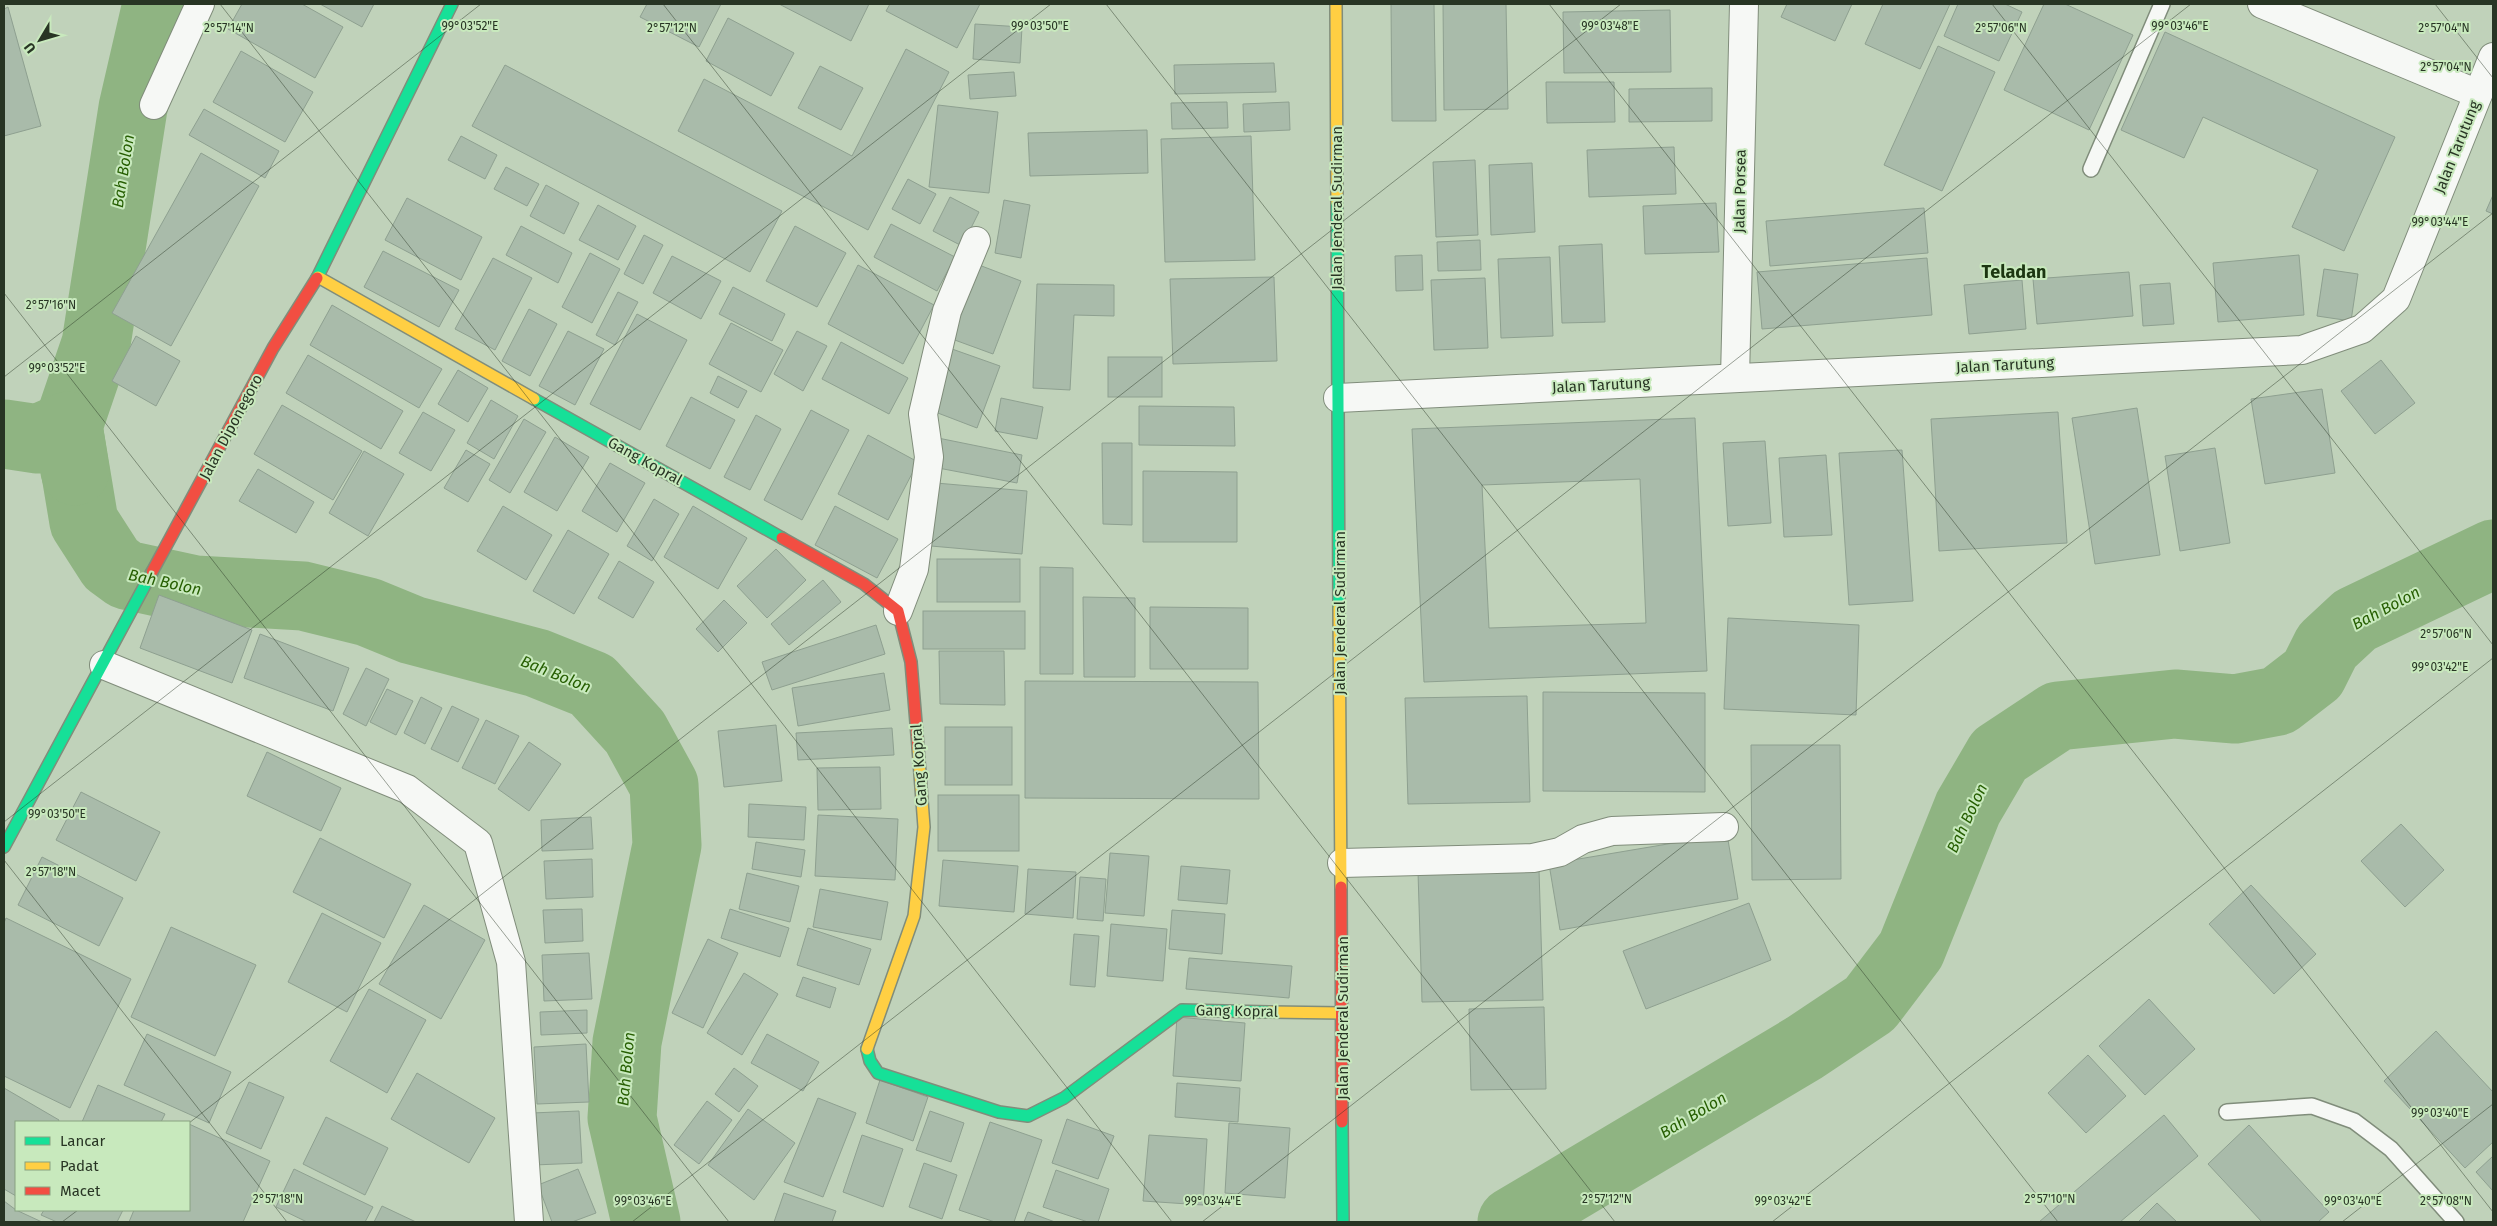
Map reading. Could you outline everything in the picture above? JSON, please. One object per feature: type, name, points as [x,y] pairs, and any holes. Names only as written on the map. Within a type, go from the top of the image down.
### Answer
[{"type":"street","points":[[154,105],[200,4]]},
{"type":"street","name":"Jalan Diponegoro","points":[[4,847],[274,348],[318,277],[452,4]]},
{"type":"street","name":"Jalan Jenderal Sudirman","points":[[1336,4],[1343,1222]]},
{"type":"street","name":"Jalan Porsea","points":[[1735,378],[1744,4]]},
{"type":"street","points":[[2262,4],[2478,94]]},
{"type":"street","name":"Jalan Tarutung","points":[[1338,398],[2302,350],[2338,339],[2362,329],[2396,299],[2493,57]]},
{"type":"street","points":[[898,611],[914,569],[929,457],[923,414],[947,311],[976,241]]},
{"type":"street","name":"Gang Kopral","points":[[318,277],[864,584],[898,611],[911,662],[924,827],[914,916],[875,1028],[867,1042],[867,1056],[878,1072],[999,1112],[1028,1116],[1064,1098],[1182,1010],[1342,1013]]},
{"type":"street","points":[[110,654],[407,789],[478,843],[511,962],[529,1222]]},
{"type":"street","points":[[1342,863],[1533,858],[1560,852],[1583,839],[1612,832],[1724,827]]},
{"type":"lane","points":[[2091,169],[2162,4]]},
{"type":"lane","points":[[2227,1112],[2312,1106],[2354,1121],[2391,1149],[2456,1222]]},
{"type":"building","points":[[242,4],[302,4],[343,27],[315,78],[228,29]]},
{"type":"building","points":[[320,4],[374,4],[362,27]]},
{"type":"building","points":[[647,4],[721,4],[699,47],[640,17]]},
{"type":"building","points":[[779,4],[869,4],[851,41]]},
{"type":"building","points":[[890,4],[980,4],[957,48],[886,11]]},
{"type":"building","points":[[1391,4],[1434,4],[1436,121],[1392,121]]},
{"type":"building","points":[[1443,4],[1506,4],[1508,109],[1444,110]]},
{"type":"building","points":[[1787,4],[1852,4],[1835,41],[1781,17]]},
{"type":"building","points":[[1883,4],[1950,4],[1920,69],[1865,44]]},
{"type":"building","points":[[1958,4],[2005,4],[2022,12],[1999,61],[1944,36]]},
{"type":"building","points":[[2044,4],[2065,4],[2133,35],[2089,130],[2004,90]]},
{"type":"building","points":[[8,7],[41,126],[4,136],[4,9]]},
{"type":"building","points":[[1670,10],[1671,72],[1564,73],[1563,12]]},
{"type":"building","points":[[728,18],[794,53],[771,96],[706,61]]},
{"type":"building","points":[[975,24],[1022,27],[1020,63],[973,59]]},
{"type":"building","points":[[2165,32],[2395,137],[2344,251],[2292,227],[2318,170],[2203,117],[2184,158],[2121,130]]},
{"type":"building","points":[[1938,46],[1995,72],[1942,191],[1884,165]]},
{"type":"building","points":[[906,49],[949,72],[868,230],[678,131],[704,79],[852,156]]},
{"type":"building","points":[[241,51],[313,92],[285,142],[213,102]]},
{"type":"building","points":[[1274,63],[1276,92],[1175,94],[1174,65]]},
{"type":"building","points":[[505,65],[782,211],[750,272],[472,126]]},
{"type":"building","points":[[820,66],[863,88],[841,130],[798,108]]},
{"type":"building","points":[[1014,72],[1016,96],[970,99],[968,75]]},
{"type":"building","points":[[1546,82],[1614,82],[1615,122],[1547,123]]},
{"type":"building","points":[[1712,88],[1712,121],[1629,122],[1629,89]]},
{"type":"building","points":[[1227,102],[1228,128],[1172,129],[1171,103]]},
{"type":"building","points":[[1289,102],[1290,130],[1244,132],[1243,104]]},
{"type":"building","points":[[938,105],[998,112],[989,193],[929,187]]},
{"type":"building","points":[[204,109],[279,151],[265,178],[189,135]]},
{"type":"building","points":[[1147,130],[1148,173],[1030,176],[1028,133]]},
{"type":"building","points":[[461,136],[497,155],[485,179],[448,160]]},
{"type":"building","points":[[1251,136],[1255,260],[1165,262],[1161,139]]},
{"type":"building","points":[[1674,147],[1676,194],[1589,197],[1587,150]]},
{"type":"building","points":[[201,153],[259,186],[171,346],[112,313]]},
{"type":"building","points":[[1475,160],[1478,235],[1436,237],[1433,162]]},
{"type":"building","points":[[1532,163],[1535,232],[1491,235],[1489,165]]},
{"type":"building","points":[[506,167],[539,184],[527,206],[494,189]]},
{"type":"building","points":[[908,179],[936,194],[920,224],[892,209]]},
{"type":"building","points":[[546,185],[579,203],[564,234],[530,216]]},
{"type":"building","points":[[2493,195],[2493,214],[2486,211]]},
{"type":"building","points":[[950,197],[979,212],[962,246],[933,231]]},
{"type":"building","points":[[407,198],[482,237],[461,280],[385,240]]},
{"type":"building","points":[[1004,200],[1030,205],[1021,258],[995,253]]},
{"type":"building","points":[[1716,203],[1719,252],[1645,254],[1643,206]]},
{"type":"building","points":[[598,205],[636,226],[618,260],[579,240]]},
{"type":"building","points":[[1924,208],[1928,253],[1770,266],[1766,221]]},
{"type":"building","points":[[891,224],[955,257],[937,291],[874,257]]},
{"type":"building","points":[[521,226],[572,253],[558,283],[506,255]]},
{"type":"building","points":[[795,226],[846,253],[817,307],[766,281]]},
{"type":"building","points":[[644,235],[663,245],[643,284],[624,274]]},
{"type":"building","points":[[1480,240],[1481,270],[1438,271],[1437,242]]},
{"type":"building","points":[[1602,244],[1605,322],[1562,323],[1559,246]]},
{"type":"building","points":[[383,251],[459,290],[439,327],[364,287]]},
{"type":"building","points":[[590,253],[620,269],[592,323],[562,307]]},
{"type":"building","points":[[1422,255],[1423,290],[1396,291],[1395,256]]},
{"type":"building","points":[[2299,255],[2304,315],[2218,322],[2213,263]]},
{"type":"building","points":[[672,256],[721,281],[701,319],[653,293]]},
{"type":"building","points":[[1550,257],[1553,336],[1501,338],[1498,259]]},
{"type":"building","points":[[493,258],[532,278],[495,350],[455,329]]},
{"type":"building","points":[[1927,258],[1932,315],[1762,329],[1757,272]]},
{"type":"building","points":[[858,265],[934,305],[903,364],[828,324]]},
{"type":"building","points":[[979,265],[1021,281],[993,354],[952,339]]},
{"type":"building","points":[[2324,269],[2358,274],[2351,321],[2317,316]]},
{"type":"building","points":[[2129,272],[2133,316],[2037,324],[2033,279]]},
{"type":"building","points":[[1274,277],[1277,361],[1173,364],[1170,279]]},
{"type":"building","points":[[1485,278],[1488,348],[1434,350],[1431,280]]},
{"type":"building","points":[[2022,280],[2026,329],[1969,334],[1964,285]]},
{"type":"building","points":[[2170,283],[2174,324],[2143,326],[2140,285]]},
{"type":"building","points":[[1037,284],[1114,285],[1114,316],[1074,315],[1070,390],[1033,388]]},
{"type":"building","points":[[733,287],[785,314],[772,341],[719,314]]},
{"type":"building","points":[[618,292],[638,302],[615,345],[596,335]]},
{"type":"building","points":[[332,305],[442,369],[419,408],[310,345]]},
{"type":"building","points":[[529,309],[557,324],[530,376],[502,361]]},
{"type":"building","points":[[637,314],[687,340],[640,430],[590,404]]},
{"type":"building","points":[[731,323],[783,350],[761,392],[709,364]]},
{"type":"building","points":[[568,331],[604,349],[575,405],[539,386]]},
{"type":"building","points":[[797,331],[827,346],[803,391],[774,374]]},
{"type":"building","points":[[136,336],[180,361],[156,406],[112,381]]},
{"type":"building","points":[[841,342],[908,378],[889,414],[822,379]]},
{"type":"building","points":[[952,349],[1000,366],[977,428],[930,410]]},
{"type":"building","points":[[308,355],[403,411],[381,449],[286,393]]},
{"type":"building","points":[[1108,357],[1162,357],[1162,397],[1108,397]]},
{"type":"building","points":[[2381,360],[2415,403],[2375,434],[2341,391]]},
{"type":"building","points":[[458,370],[488,388],[468,422],[438,404]]},
{"type":"building","points":[[718,376],[747,391],[738,408],[710,393]]},
{"type":"building","points":[[2322,389],[2335,473],[2265,484],[2251,399]]},
{"type":"building","points":[[691,397],[735,420],[710,469],[666,446]]},
{"type":"building","points":[[1001,398],[1043,407],[1037,439],[995,431]]},
{"type":"building","points":[[491,400],[518,416],[494,459],[467,443]]},
{"type":"building","points":[[282,405],[362,451],[333,500],[254,454]]},
{"type":"building","points":[[1139,406],[1234,407],[1235,446],[1139,445]]},
{"type":"building","points":[[2137,408],[2160,555],[2095,564],[2072,418]]},
{"type":"building","points":[[811,410],[849,430],[802,520],[764,500]]},
{"type":"building","points":[[423,412],[455,430],[431,471],[399,453]]},
{"type":"building","points":[[2058,412],[2067,543],[1939,551],[1931,419]]},
{"type":"building","points":[[756,415],[781,429],[750,490],[724,477]]},
{"type":"building","points":[[1695,418],[1707,671],[1424,682],[1412,429]],"holes":[[[1640,479],[1646,623],[1489,628],[1482,485]]]},
{"type":"building","points":[[524,419],[546,432],[510,493],[489,480]]},
{"type":"building","points":[[868,435],[918,462],[888,520],[838,494]]},
{"type":"building","points":[[555,437],[589,457],[557,511],[524,492]]},
{"type":"building","points":[[938,438],[1022,455],[1017,483],[933,467]]},
{"type":"building","points":[[1765,441],[1771,523],[1728,526],[1723,443]]},
{"type":"building","points":[[1102,443],[1132,443],[1132,525],[1103,524]]},
{"type":"building","points":[[2215,448],[2230,543],[2180,551],[2165,456]]},
{"type":"building","points":[[466,450],[490,464],[468,502],[444,488]]},
{"type":"building","points":[[1902,450],[1913,601],[1849,605],[1839,453]]},
{"type":"building","points":[[364,451],[404,474],[368,536],[329,513]]},
{"type":"building","points":[[1826,455],[1832,535],[1784,537],[1779,458]]},
{"type":"building","points":[[610,463],[645,483],[617,532],[582,511]]},
{"type":"building","points":[[258,469],[314,502],[296,533],[239,501]]},
{"type":"building","points":[[1143,471],[1237,472],[1237,542],[1143,542]]},
{"type":"building","points":[[936,483],[1027,491],[1022,554],[931,546]]},
{"type":"building","points":[[654,499],[679,514],[652,561],[627,546]]},
{"type":"building","points":[[503,506],[552,535],[526,580],[477,551]]},
{"type":"building","points":[[693,506],[747,538],[718,589],[664,557]]},
{"type":"building","points":[[835,506],[898,539],[877,578],[815,545]]},
{"type":"building","points":[[568,530],[609,554],[574,614],[533,591]]},
{"type":"building","points":[[776,549],[806,580],[767,618],[737,586]]},
{"type":"building","points":[[937,559],[1020,559],[1020,602],[937,602]]},
{"type":"building","points":[[619,561],[654,582],[633,618],[598,598]]},
{"type":"building","points":[[1040,567],[1073,568],[1073,674],[1040,674]]},
{"type":"building","points":[[823,580],[841,602],[789,645],[771,624]]},
{"type":"building","points":[[159,595],[252,630],[232,683],[140,648]]},
{"type":"building","points":[[1083,597],[1135,598],[1135,677],[1084,677]]},
{"type":"building","points":[[724,600],[747,623],[718,652],[696,629]]},
{"type":"building","points":[[1150,607],[1248,608],[1248,669],[1150,669]]},
{"type":"building","points":[[923,611],[1025,611],[1025,649],[923,649]]},
{"type":"building","points":[[1728,618],[1859,625],[1856,715],[1724,709]]},
{"type":"building","points":[[876,625],[885,654],[772,690],[762,662]]},
{"type":"building","points":[[260,634],[349,668],[333,711],[244,678]]},
{"type":"building","points":[[939,651],[1004,651],[1005,705],[940,704]]},
{"type":"building","points":[[366,668],[389,679],[366,726],[343,714]]},
{"type":"building","points":[[884,673],[890,710],[798,726],[792,688]]},
{"type":"building","points":[[1025,681],[1258,682],[1259,799],[1025,798]]},
{"type":"building","points":[[387,689],[413,701],[396,735],[370,722]]},
{"type":"building","points":[[1543,692],[1705,693],[1705,792],[1543,791]]},
{"type":"building","points":[[1527,696],[1530,802],[1408,804],[1405,698]]},
{"type":"building","points":[[421,697],[442,708],[425,744],[404,733]]},
{"type":"building","points":[[452,706],[479,719],[458,762],[431,749]]},
{"type":"building","points":[[486,720],[519,736],[495,784],[462,768]]},
{"type":"building","points":[[776,725],[782,781],[724,787],[718,731]]},
{"type":"building","points":[[945,727],[1012,727],[1012,785],[945,785]]},
{"type":"building","points":[[892,728],[894,755],[798,760],[796,733]]},
{"type":"building","points":[[529,742],[561,764],[529,811],[498,789]]},
{"type":"building","points":[[1751,745],[1840,745],[1841,879],[1752,880]]},
{"type":"building","points":[[267,752],[341,788],[321,831],[247,796]]},
{"type":"building","points":[[880,767],[881,809],[818,810],[817,768]]},
{"type":"building","points":[[81,792],[160,832],[136,881],[56,840]]},
{"type":"building","points":[[938,795],[1019,795],[1019,851],[938,851]]},
{"type":"building","points":[[749,804],[806,807],[804,840],[748,837]]},
{"type":"building","points":[[818,815],[898,819],[895,880],[815,876]]},
{"type":"building","points":[[591,817],[593,849],[542,851],[541,820]]},
{"type":"building","points":[[2401,824],[2444,870],[2405,907],[2361,861]]},
{"type":"building","points":[[1727,834],[1738,899],[1560,930],[1549,864]]},
{"type":"building","points":[[320,838],[411,884],[384,938],[293,892]]},
{"type":"building","points":[[756,842],[805,850],[801,877],[752,869]]},
{"type":"building","points":[[1110,853],[1149,856],[1144,916],[1105,913]]},
{"type":"building","points":[[42,857],[123,898],[99,946],[18,905]]},
{"type":"building","points":[[592,859],[593,897],[546,899],[544,861]]},
{"type":"building","points":[[943,860],[1018,866],[1014,912],[939,906]]},
{"type":"building","points":[[1181,866],[1230,870],[1227,904],[1178,900]]},
{"type":"building","points":[[1028,869],[1076,872],[1073,918],[1025,914]]},
{"type":"building","points":[[1539,870],[1543,1000],[1422,1002],[1418,872]]},
{"type":"building","points":[[747,873],[799,886],[790,922],[739,909]]},
{"type":"building","points":[[1080,877],[1106,879],[1103,921],[1077,919]]},
{"type":"building","points":[[2251,885],[2316,954],[2274,994],[2209,924]]},
{"type":"building","points":[[820,889],[888,902],[881,940],[813,927]]},
{"type":"building","points":[[1749,903],[1771,960],[1646,1009],[1623,951]]},
{"type":"building","points":[[424,905],[485,940],[441,1019],[379,984]]},
{"type":"building","points":[[582,909],[583,941],[545,943],[543,910]]},
{"type":"building","points":[[730,909],[789,928],[780,957],[721,938]]},
{"type":"building","points":[[1172,910],[1225,914],[1222,954],[1169,949]]},
{"type":"building","points":[[322,913],[381,943],[347,1012],[288,982]]},
{"type":"building","points":[[6,918],[131,979],[70,1108],[4,1076],[4,923]]},
{"type":"building","points":[[1111,924],[1167,929],[1163,981],[1107,976]]},
{"type":"building","points":[[171,927],[256,965],[215,1056],[131,1017]]},
{"type":"building","points":[[808,928],[871,949],[859,985],[797,965]]},
{"type":"building","points":[[1074,934],[1099,936],[1095,987],[1070,985]]},
{"type":"building","points":[[708,939],[738,953],[703,1028],[672,1013]]},
{"type":"building","points":[[589,953],[592,999],[544,1001],[542,955]]},
{"type":"building","points":[[1189,958],[1292,966],[1289,998],[1186,989]]},
{"type":"building","points":[[744,973],[778,994],[742,1055],[707,1033]]},
{"type":"building","points":[[803,977],[836,988],[830,1008],[796,996]]},
{"type":"building","points":[[369,989],[426,1020],[387,1093],[330,1061]]},
{"type":"building","points":[[2149,999],[2195,1049],[2145,1095],[2099,1046]]},
{"type":"building","points":[[1544,1007],[1546,1089],[1471,1090],[1469,1009]]},
{"type":"building","points":[[587,1010],[587,1033],[541,1035],[540,1012]]},
{"type":"building","points":[[1177,1017],[1245,1023],[1241,1081],[1173,1076]]},
{"type":"building","points":[[2436,1031],[2493,1092],[2493,1142],[2465,1168],[2384,1081]]},
{"type":"building","points":[[147,1034],[231,1072],[209,1123],[124,1085]]},
{"type":"building","points":[[767,1034],[819,1062],[803,1091],[751,1063]]},
{"type":"building","points":[[586,1044],[589,1102],[537,1104],[534,1047]]},
{"type":"building","points":[[2088,1055],[2126,1096],[2086,1133],[2048,1093]]},
{"type":"building","points":[[734,1068],[758,1086],[739,1112],[715,1094]]},
{"type":"building","points":[[417,1073],[495,1118],[469,1163],[391,1119]]},
{"type":"building","points":[[880,1080],[928,1097],[913,1141],[866,1123]]},
{"type":"building","points":[[249,1082],[284,1097],[261,1149],[226,1133]]},
{"type":"building","points":[[1177,1083],[1240,1088],[1238,1122],[1175,1117]]},
{"type":"building","points":[[98,1085],[165,1114],[162,1121],[82,1121]]},
{"type":"building","points":[[4,1088],[59,1120],[15,1121],[15,1195],[4,1189]]},
{"type":"building","points":[[818,1098],[856,1113],[823,1197],[784,1182]]},
{"type":"building","points":[[707,1101],[732,1120],[699,1164],[674,1145]]},
{"type":"building","points":[[748,1109],[795,1143],[754,1200],[708,1165]]},
{"type":"building","points":[[579,1111],[582,1163],[534,1165],[532,1113]]},
{"type":"building","points":[[930,1111],[964,1123],[951,1162],[916,1150]]},
{"type":"building","points":[[2164,1115],[2198,1156],[2120,1222],[2039,1222]]},
{"type":"building","points":[[326,1117],[388,1148],[365,1195],[303,1164]]},
{"type":"building","points":[[1067,1119],[1114,1136],[1098,1179],[1052,1163]]},
{"type":"building","points":[[990,1122],[1042,1140],[1014,1222],[995,1222],[959,1210]]},
{"type":"building","points":[[1229,1123],[1290,1128],[1285,1198],[1225,1193]]},
{"type":"building","points":[[190,1124],[270,1161],[243,1222],[129,1222],[134,1211],[190,1211]]},
{"type":"building","points":[[2249,1125],[2329,1212],[2318,1222],[2262,1222],[2208,1164]]},
{"type":"building","points":[[862,1135],[903,1149],[883,1207],[843,1192]]},
{"type":"building","points":[[1149,1135],[1207,1139],[1203,1205],[1143,1201]]},
{"type":"building","points":[[2493,1156],[2493,1191],[2476,1172]]},
{"type":"building","points":[[924,1163],[957,1175],[942,1219],[909,1207]]},
{"type":"building","points":[[294,1169],[373,1207],[365,1222],[307,1222],[276,1207]]},
{"type":"building","points":[[578,1169],[596,1213],[572,1222],[552,1222],[538,1185]]},
{"type":"building","points":[[1056,1170],[1109,1189],[1098,1222],[1088,1222],[1043,1207]]},
{"type":"building","points":[[784,1193],[836,1211],[832,1222],[774,1222]]},
{"type":"building","points":[[4,1201],[15,1211],[42,1222],[4,1222]]},
{"type":"building","points":[[2157,1203],[2177,1222],[2138,1222]]},
{"type":"building","points":[[382,1206],[416,1222],[374,1222]]},
{"type":"building","points":[[43,1211],[122,1211],[117,1222],[57,1222],[41,1215]]},
{"type":"building","points":[[1028,1212],[1055,1222],[1024,1222]]},
{"type":"waterway","name":"Bah Bolon","points":[[157,4],[133,108],[96,344],[68,426],[84,522],[111,564],[126,575],[195,590],[303,596],[368,612],[412,630],[537,663],[592,685],[635,732],[664,785],[667,845],[627,1042],[622,1118],[646,1222]]},
{"type":"waterway","name":"Bah Bolon","points":[[4,434],[38,439],[68,426],[75,471]]},
{"type":"waterway","name":"Bah Bolon","points":[[1512,1222],[1804,1048],[1870,1004],[1911,950],[1968,808],[1999,755],[2058,716],[2175,704],[2235,709],[2278,701],[2313,674],[2327,646],[2355,620],[2493,554]]},
{"type":"traffic: fast","points":[[317,278],[452,4]]},
{"type":"traffic: fast","points":[[1337,203],[1339,608]]},
{"type":"traffic: fast","points":[[534,399],[782,538]]},
{"type":"traffic: fast","points":[[4,847],[152,572]]},
{"type":"traffic: fast","points":[[867,1049],[870,1061],[878,1073],[999,1112],[1028,1116],[1064,1098],[1182,1010],[1269,1012]]},
{"type":"traffic: fast","points":[[1342,1122],[1343,1222]]},
{"type":"traffic: slow","points":[[1336,4],[1337,203]]},
{"type":"traffic: slow","points":[[318,277],[534,399]]},
{"type":"traffic: slow","points":[[1339,608],[1341,887]]},
{"type":"traffic: slow","points":[[867,1049],[914,916],[924,827],[918,747]]},
{"type":"traffic: slow","points":[[1269,1012],[1342,1013]]},
{"type":"traffic: jam","points":[[152,572],[273,348],[317,278]]},
{"type":"traffic: jam","points":[[782,538],[864,584],[898,611],[911,662],[918,747]]},
{"type":"traffic: jam","points":[[1341,887],[1342,1122]]},
{"type":"district","name":"Teladan","points":[[2014,272]]}]
